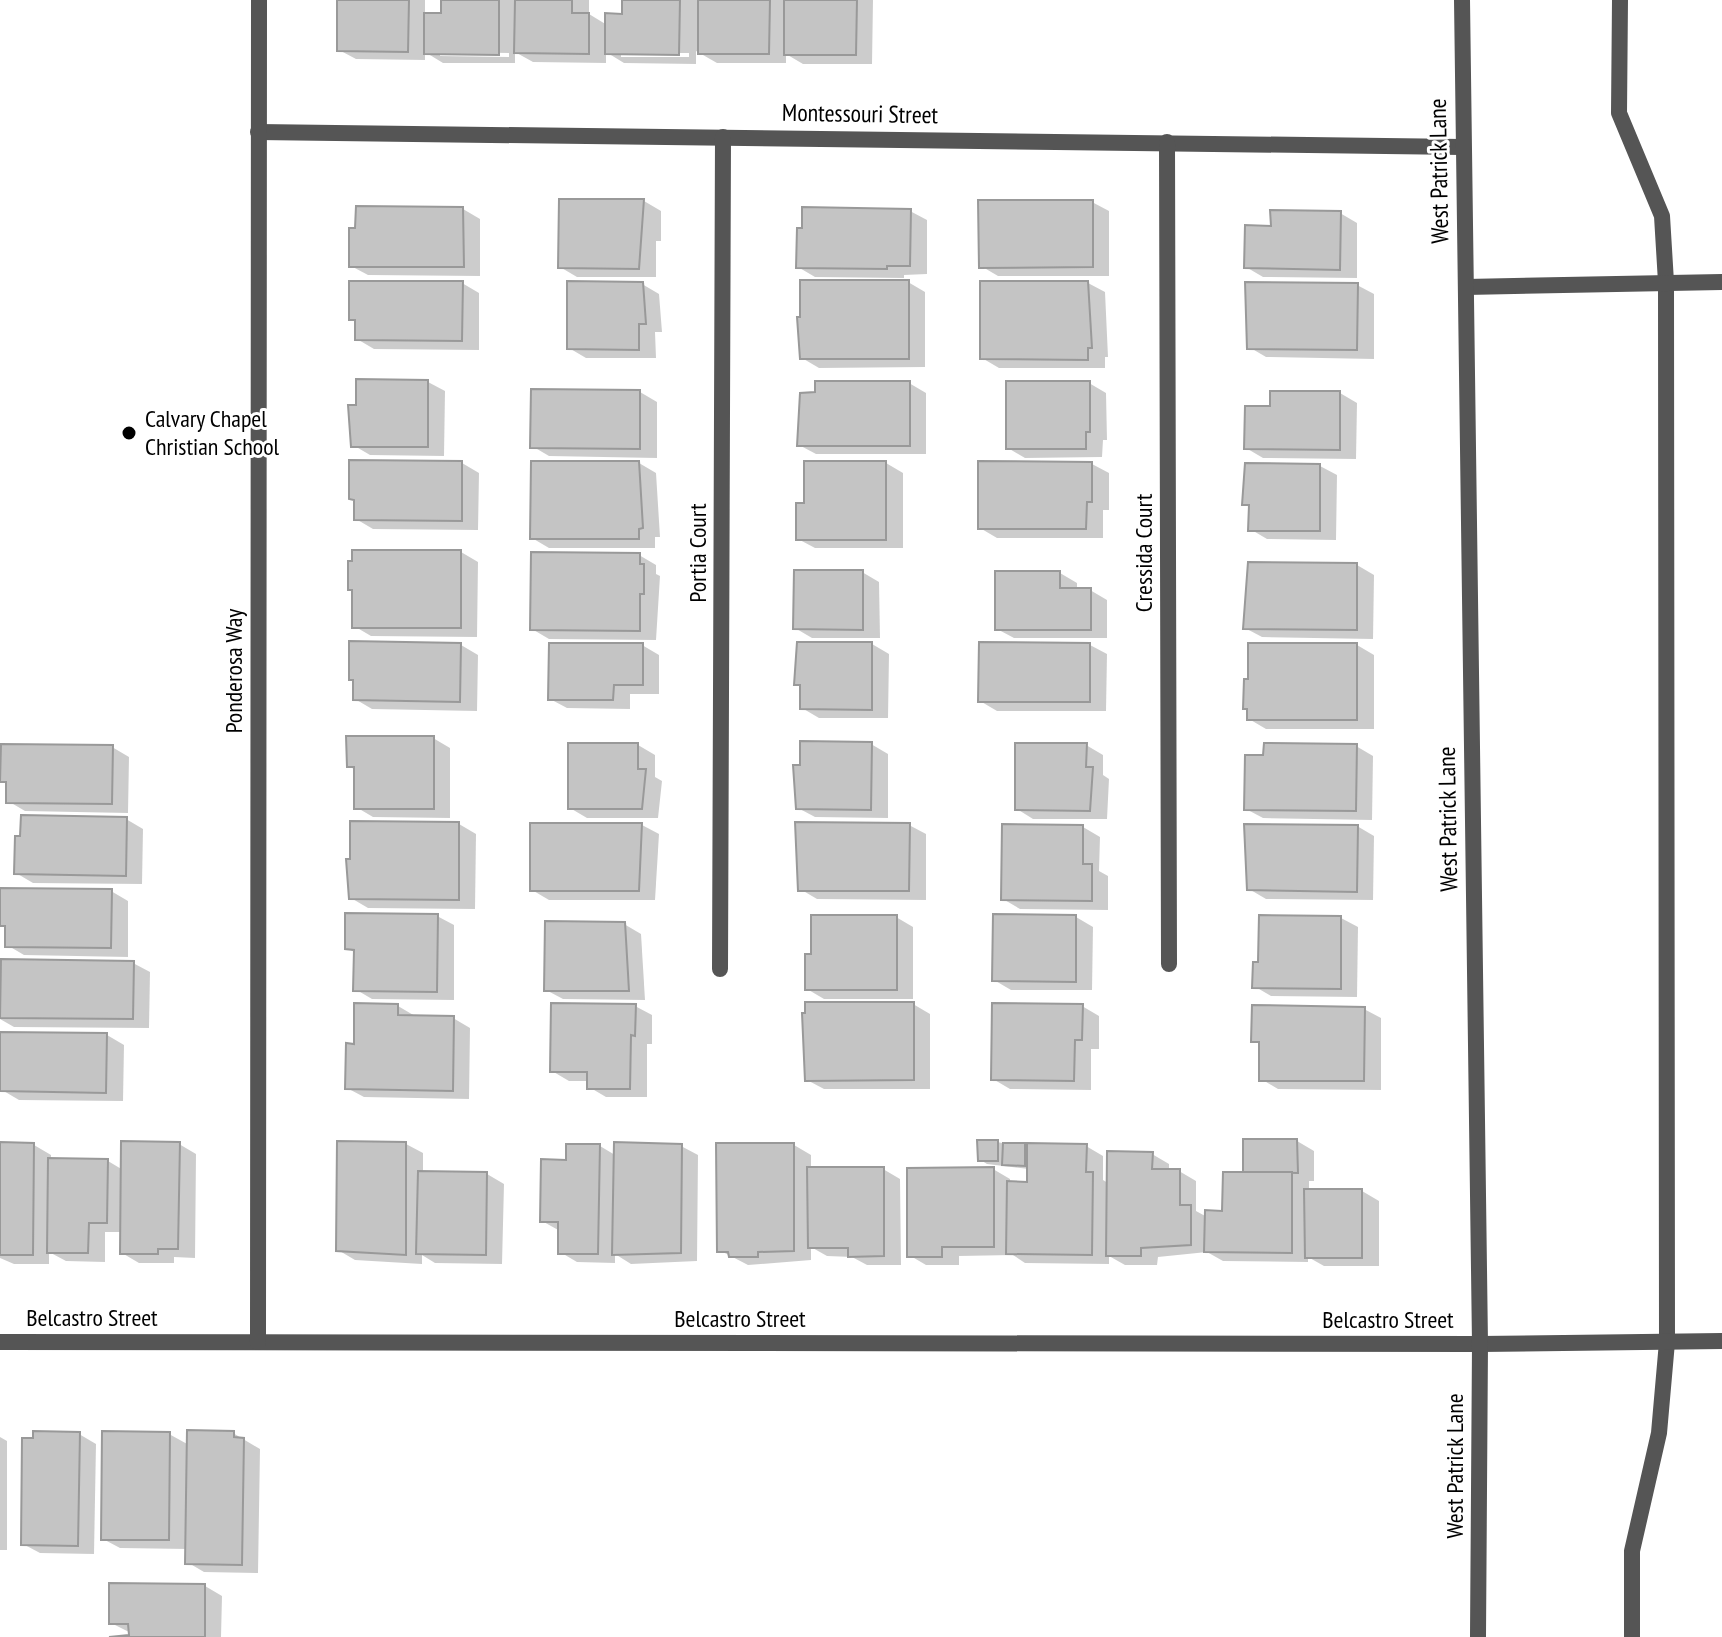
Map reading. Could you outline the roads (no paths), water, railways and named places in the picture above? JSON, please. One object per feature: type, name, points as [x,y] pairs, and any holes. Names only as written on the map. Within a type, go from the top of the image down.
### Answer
[{"type":"street","name":"Ponderosa Way","points":[[258,1342],[259,0]]},
{"type":"street","name":"West Patrick Lane","points":[[1462,0],[1480,1344],[1478,1637]]},
{"type":"street","points":[[1620,0],[1619,113],[1662,216],[1666,282],[1667,1342],[1659,1433],[1632,1551],[1632,1637]]},
{"type":"street","name":"Montessouri Street","points":[[258,132],[1462,147]]},
{"type":"street","name":"Portia Court","points":[[720,969],[723,137]]},
{"type":"street","name":"Cressida Court","points":[[1167,142],[1169,964]]},
{"type":"street","points":[[1466,287],[1722,282]]},
{"type":"street","name":"Belcastro Street","points":[[0,1342],[1480,1344],[1722,1341]]},
{"type":"place","name":"Calvary Chapel Christian School","points":[[129,433]]}]
